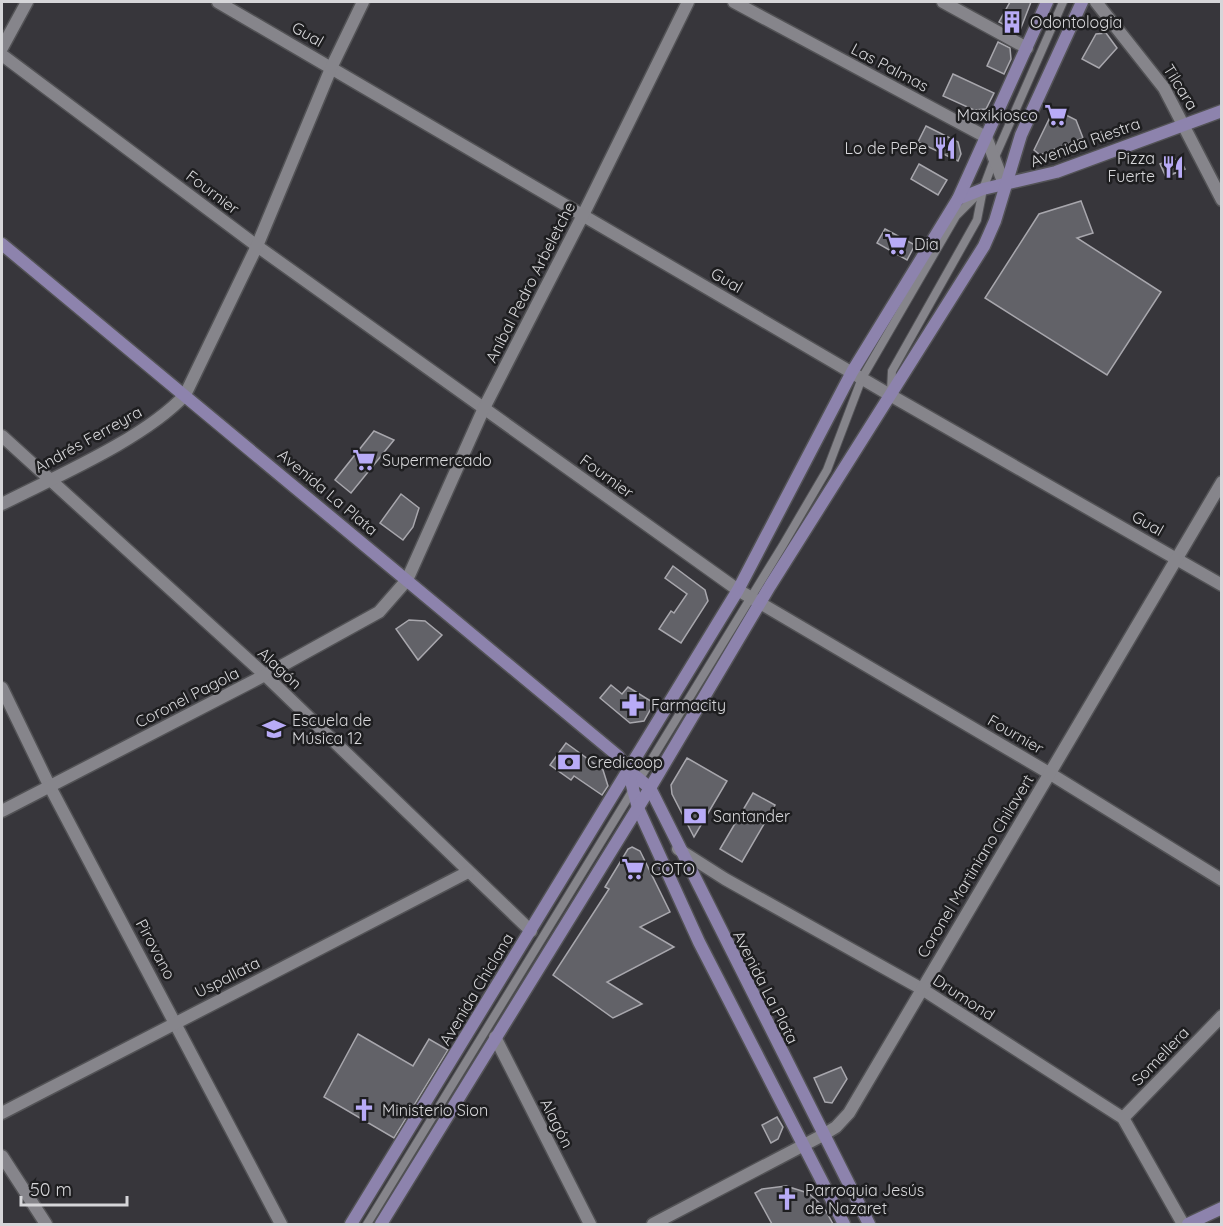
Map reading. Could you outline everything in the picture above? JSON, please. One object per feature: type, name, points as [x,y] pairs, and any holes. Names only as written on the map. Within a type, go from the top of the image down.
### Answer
[{"type":"main road","name":"Avenida Chiclana","points":[[351,1224],[738,590],[958,199],[1047,2]]},
{"type":"main road","points":[[381,1224],[638,808],[646,784],[754,601],[890,395],[984,246],[995,221],[1004,184],[1021,135],[1082,2]]},
{"type":"main road","name":"Avenida Riestra","points":[[958,199],[983,189],[1056,172],[1221,111]]},
{"type":"main road","name":"Avenida La Plata","points":[[2,244],[618,756],[628,770],[646,784],[869,1224]]},
{"type":"main road","points":[[628,770],[638,808],[699,942],[844,1224]]},
{"type":"main road","points":[[1188,1224],[1221,1208]]},
{"type":"street","points":[[2,48],[27,2]]},
{"type":"street","name":"Gual","points":[[218,2],[332,66],[890,395],[1221,585]]},
{"type":"street","points":[[185,395],[257,246],[332,66],[363,2]]},
{"type":"street","name":"Aníbal Pedro Arbeletche","points":[[407,580],[484,408],[583,215],[688,2]]},
{"type":"street","name":"Las Palmas","points":[[734,2],[986,137]]},
{"type":"street","points":[[943,2],[1027,48]]},
{"type":"street","name":"Tilcara","points":[[1096,2],[1145,62],[1184,123],[1221,200]]},
{"type":"street","name":"Fournier","points":[[2,55],[257,246],[754,601],[1049,773],[1221,880]]},
{"type":"street","points":[[986,137],[1004,184]]},
{"type":"street","name":"Andrés Ferreyra","points":[[2,504],[136,433],[169,412],[185,395]]},
{"type":"street","name":"Alagón","points":[[2,436],[265,675],[531,931]]},
{"type":"street","name":"Coronel Martiniano Chilavert","points":[[653,1224],[823,1135],[836,1127],[849,1113],[1221,482]]},
{"type":"street","name":"Coronel Pagola","points":[[2,811],[265,675],[379,612],[407,580]]},
{"type":"street","name":"Pirovano","points":[[2,688],[49,785],[281,1224]]},
{"type":"street","name":"Drumond","points":[[678,849],[725,879],[922,989],[1123,1118],[1184,1224]]},
{"type":"street","name":"Uspallata","points":[[2,1113],[468,872]]},
{"type":"street","name":"Somellera","points":[[1123,1118],[1221,1017]]},
{"type":"street","name":"Alagón","points":[[495,1037],[590,1224]]},
{"type":"street","points":[[2,1156],[45,1224]]},
{"type":"lane","points":[[890,395],[892,371],[977,220],[983,189],[995,157],[1063,2]]},
{"type":"lane","points":[[754,601],[827,470],[857,375],[956,216],[983,189]]},
{"type":"lane","points":[[367,1224],[632,790],[646,784]]},
{"type":"building","points":[[1010,2],[1031,2],[1019,33],[999,22]]},
{"type":"building","points":[[1106,33],[1117,48],[1099,68],[1082,59],[1096,34]]},
{"type":"building","points":[[998,42],[1010,48],[1011,59],[1004,74],[987,66]]},
{"type":"building","points":[[953,74],[994,93],[986,109],[974,110],[943,96]]},
{"type":"building","points":[[1054,109],[1076,120],[1083,138],[1040,155],[1034,150]]},
{"type":"building","name":"Lo de PePe","points":[[926,126],[958,142],[961,154],[958,161],[918,142]]},
{"type":"building","name":"Pizza Fuerte","points":[[1173,159],[1181,161],[1185,169],[1166,177],[1160,164]]},
{"type":"building","points":[[919,164],[947,180],[938,195],[911,179]]},
{"type":"building","points":[[1081,201],[1093,233],[1077,238],[1161,292],[1107,375],[985,298],[1039,214]]},
{"type":"building","name":"Dia","points":[[885,229],[915,245],[907,260],[877,243]]},
{"type":"building","name":"Supermercado","points":[[374,431],[394,440],[351,493],[335,480]]},
{"type":"building","points":[[401,494],[419,508],[413,527],[403,540],[380,523]]},
{"type":"building","points":[[673,566],[705,590],[708,601],[681,643],[659,629],[671,611],[674,613],[687,594],[665,578]]},
{"type":"building","points":[[409,620],[425,621],[442,635],[418,660],[396,629]]},
{"type":"building","name":"Farmacity","points":[[611,685],[622,694],[628,687],[654,703],[644,721],[630,723],[600,698]]},
{"type":"building","points":[[566,743],[603,770],[608,786],[602,795],[574,776],[571,780],[550,765]]},
{"type":"building","name":"Santander","points":[[687,758],[727,781],[694,837],[672,794],[671,785]]},
{"type":"building","points":[[753,793],[775,805],[742,862],[720,849]]},
{"type":"building","points":[[632,847],[640,851],[670,912],[640,927],[674,947],[607,982],[642,1004],[613,1018],[553,975],[609,889],[605,887],[628,849]]},
{"type":"building","points":[[358,1034],[413,1066],[429,1039],[448,1050],[394,1138],[324,1097]]},
{"type":"building","points":[[841,1067],[847,1079],[832,1103],[825,1102],[814,1078]]},
{"type":"building","points":[[777,1117],[783,1127],[778,1139],[771,1143],[762,1125]]},
{"type":"building","name":"Parroquia Jesús de Nazaret","points":[[786,1186],[808,1193],[823,1206],[833,1224],[772,1224],[755,1193],[762,1189]]},
{"type":"place","name":"Odontologia","points":[[1012,22]]},
{"type":"place","name":"Maxikiosco","points":[[1056,115]]},
{"type":"place","name":"Lo de PePe","points":[[945,148]]},
{"type":"place","name":"Pizza Fuerte","points":[[1173,167]]},
{"type":"place","name":"Dia","points":[[896,244]]},
{"type":"place","name":"Supermercado","points":[[364,460]]},
{"type":"place","name":"Farmacity","points":[[633,705]]},
{"type":"place","name":"Escuela de Música 12","points":[[274,729]]},
{"type":"place","name":"Credicoop","points":[[569,762]]},
{"type":"place","name":"Santander","points":[[695,816]]},
{"type":"place","name":"COTO","points":[[633,869]]},
{"type":"place","name":"Ministerio Sion","points":[[364,1110]]},
{"type":"place","name":"Parroquia Jesús de Nazaret","points":[[787,1199]]}]
